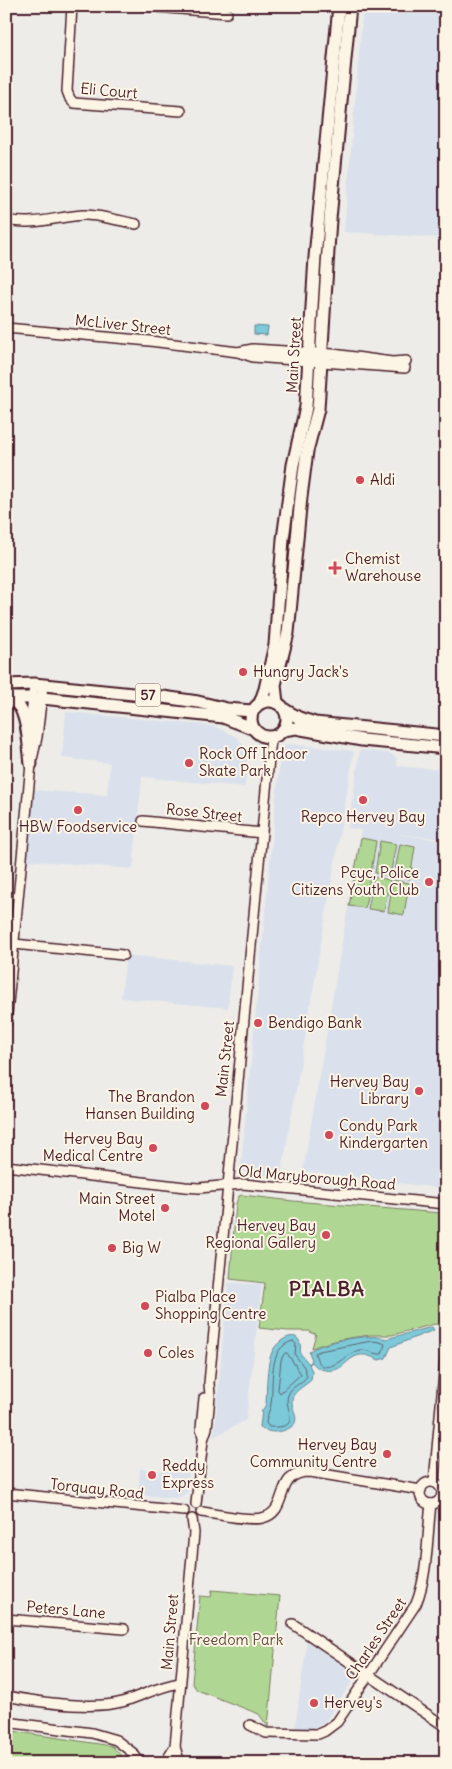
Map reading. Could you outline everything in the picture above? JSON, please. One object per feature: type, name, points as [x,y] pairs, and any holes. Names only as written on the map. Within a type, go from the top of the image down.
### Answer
[{"type":"main road","name":"Main Street","points":[[256,707],[265,689],[275,645],[283,539],[294,465],[306,407],[315,257],[339,6]]},
{"type":"main road","name":"Main Street","points":[[281,706],[275,685],[288,633],[300,496],[307,451],[318,409],[330,219],[350,6]]},
{"type":"main road","name":"57","points":[[6,685],[38,685],[163,697],[198,702],[227,709],[256,707],[265,701],[281,706],[299,718],[315,722],[446,736]]},
{"type":"main road","name":"57","points":[[6,699],[37,698],[223,717],[252,728],[260,736],[271,738]]},
{"type":"main road","points":[[6,699],[20,707],[26,726],[32,764]]},
{"type":"main road","points":[[271,738],[280,734],[287,720],[281,706]]},
{"type":"main road","points":[[252,728],[250,722],[256,707]]},
{"type":"main road","points":[[283,730],[296,728],[353,738],[446,748]]},
{"type":"street","name":"Eli Court","points":[[72,6],[67,91],[74,103],[181,111]]},
{"type":"street","points":[[144,6],[227,14]]},
{"type":"street","points":[[6,220],[18,223],[42,222],[84,214],[136,224]]},
{"type":"street","name":"McLiver Street","points":[[6,328],[150,341],[238,352],[253,358],[322,357],[406,364]]},
{"type":"street","points":[[6,1024],[32,764],[37,737],[38,685]]},
{"type":"street","name":"Main Street","points":[[198,1508],[203,1438],[207,1428],[210,1396],[209,1383],[271,738]]},
{"type":"street","name":"Rose Street","points":[[143,821],[262,833]]},
{"type":"street","points":[[14,944],[124,955]]},
{"type":"street","name":"Old Maryborough Road","points":[[6,1166],[185,1187],[199,1188],[243,1184],[446,1204]]},
{"type":"street","points":[[434,1482],[446,1350]]},
{"type":"street","points":[[198,1508],[197,1518],[192,1520],[186,1517],[184,1511],[189,1504],[198,1508],[255,1518],[267,1516],[272,1514],[278,1506],[291,1477],[301,1472],[421,1490]]},
{"type":"street","points":[[434,1482],[441,1488],[444,1496],[438,1502],[431,1504],[422,1498],[421,1490],[425,1484],[434,1482]]},
{"type":"street","name":"Torquay Road","points":[[6,1493],[184,1511]]},
{"type":"street","name":"Charles Street","points":[[250,1725],[266,1733],[318,1734],[337,1722],[421,1594],[431,1504]]},
{"type":"street","name":"Main Street","points":[[180,1763],[175,1747],[194,1533],[192,1520]]},
{"type":"street","name":"Peters Lane","points":[[6,1619],[124,1629]]},
{"type":"street","points":[[293,1624],[446,1727]]},
{"type":"street","points":[[6,1696],[56,1703],[105,1705],[122,1702],[165,1685],[180,1683]]},
{"type":"street","points":[[6,1722],[92,1734],[116,1740],[133,1753],[140,1763]]},
{"type":"street","name":"Main Street","points":[[165,1763],[175,1747]]},
{"type":"shaded area","points":[[363,6],[446,6],[446,211],[441,238],[344,232]]},
{"type":"shaded area","points":[[66,712],[214,726],[237,737],[248,751],[245,787],[142,777],[133,869],[26,860],[33,790],[107,795],[110,763],[62,758]]},
{"type":"shaded area","points":[[289,744],[354,751],[281,1177],[247,1174],[241,1167],[281,747]]},
{"type":"shaded area","points":[[360,750],[389,753],[397,758],[397,766],[446,770],[446,839],[389,833],[446,841],[446,1189],[303,1171],[361,830],[348,828]]},
{"type":"shaded area","points":[[126,955],[232,966],[228,1008],[121,998]]},
{"type":"shaded area","points":[[228,1283],[262,1284],[246,1420],[214,1437]]},
{"type":"shaded area","points":[[140,1469],[189,1473],[188,1492],[178,1498],[138,1495]]},
{"type":"shaded area","points":[[307,1641],[357,1675],[323,1724],[314,1728],[295,1728]]},
{"type":"green space","points":[[361,838],[376,841],[371,873],[355,870]]},
{"type":"green space","points":[[380,841],[396,844],[390,876],[375,873]]},
{"type":"green space","points":[[400,844],[415,847],[410,879],[394,876]]},
{"type":"green space","points":[[355,874],[370,877],[365,908],[349,906]]},
{"type":"green space","points":[[374,877],[390,880],[384,911],[368,909]]},
{"type":"green space","points":[[393,880],[409,883],[404,915],[388,912]]},
{"type":"green space","points":[[239,1196],[441,1213],[446,1219],[446,1243],[440,1325],[435,1324],[392,1335],[370,1335],[342,1339],[312,1348],[316,1334],[310,1331],[259,1328],[265,1283],[230,1279],[236,1203]]},
{"type":"green space","name":"Freedom Park","points":[[212,1590],[280,1596],[268,1727],[259,1714],[197,1690],[192,1683],[200,1596],[211,1597]]},
{"type":"green space","points":[[6,1730],[112,1746],[128,1763],[6,1763]]},
{"type":"water","points":[[254,326],[268,327],[267,335],[254,334]]},
{"type":"water","points":[[432,1327],[434,1330],[391,1347],[386,1358],[379,1360],[360,1355],[331,1370],[319,1368],[312,1362],[309,1365],[312,1371],[311,1380],[293,1396],[292,1401],[296,1420],[294,1424],[290,1428],[275,1432],[260,1427],[262,1410],[266,1404],[267,1376],[271,1355],[277,1345],[287,1338],[291,1336],[299,1340],[300,1353],[309,1364],[312,1360],[309,1352],[323,1345],[359,1337],[386,1339]]},
{"type":"place","name":"Aldi","points":[[360,480]]},
{"type":"place","name":"Chemist Warehouse","points":[[335,568]]},
{"type":"place","name":"Hungry Jack's","points":[[243,672]]},
{"type":"place","name":"Rock Off Indoor Skate Park","points":[[189,763]]},
{"type":"place","name":"Repco Hervey Bay","points":[[363,800]]},
{"type":"place","name":"HBW Foodservice","points":[[78,810]]},
{"type":"place","name":"Pcyc, Police Citizens Youth Club","points":[[429,882]]},
{"type":"place","name":"Bendigo Bank","points":[[258,1023]]},
{"type":"place","name":"Hervey Bay Library","points":[[419,1091]]},
{"type":"place","name":"The Brandon Hansen Building","points":[[205,1106]]},
{"type":"place","name":"Condy Park Kindergarten","points":[[329,1135]]},
{"type":"place","name":"Hervey Bay Medical Centre","points":[[153,1148]]},
{"type":"place","name":"Main Street Motel","points":[[165,1208]]},
{"type":"place","name":"Hervey Bay Regional Gallery","points":[[326,1235]]},
{"type":"place","name":"Big W","points":[[112,1248]]},
{"type":"place","name":"Pialba Place Shopping Centre","points":[[145,1306]]},
{"type":"place","name":"Coles","points":[[148,1353]]},
{"type":"place","name":"Hervey Bay Community Centre","points":[[387,1454]]},
{"type":"place","name":"Reddy Express","points":[[152,1475]]},
{"type":"place","name":"Hervey's","points":[[314,1703]]},
{"type":"district","name":"PIALBA","points":[[327,1289]]}]
